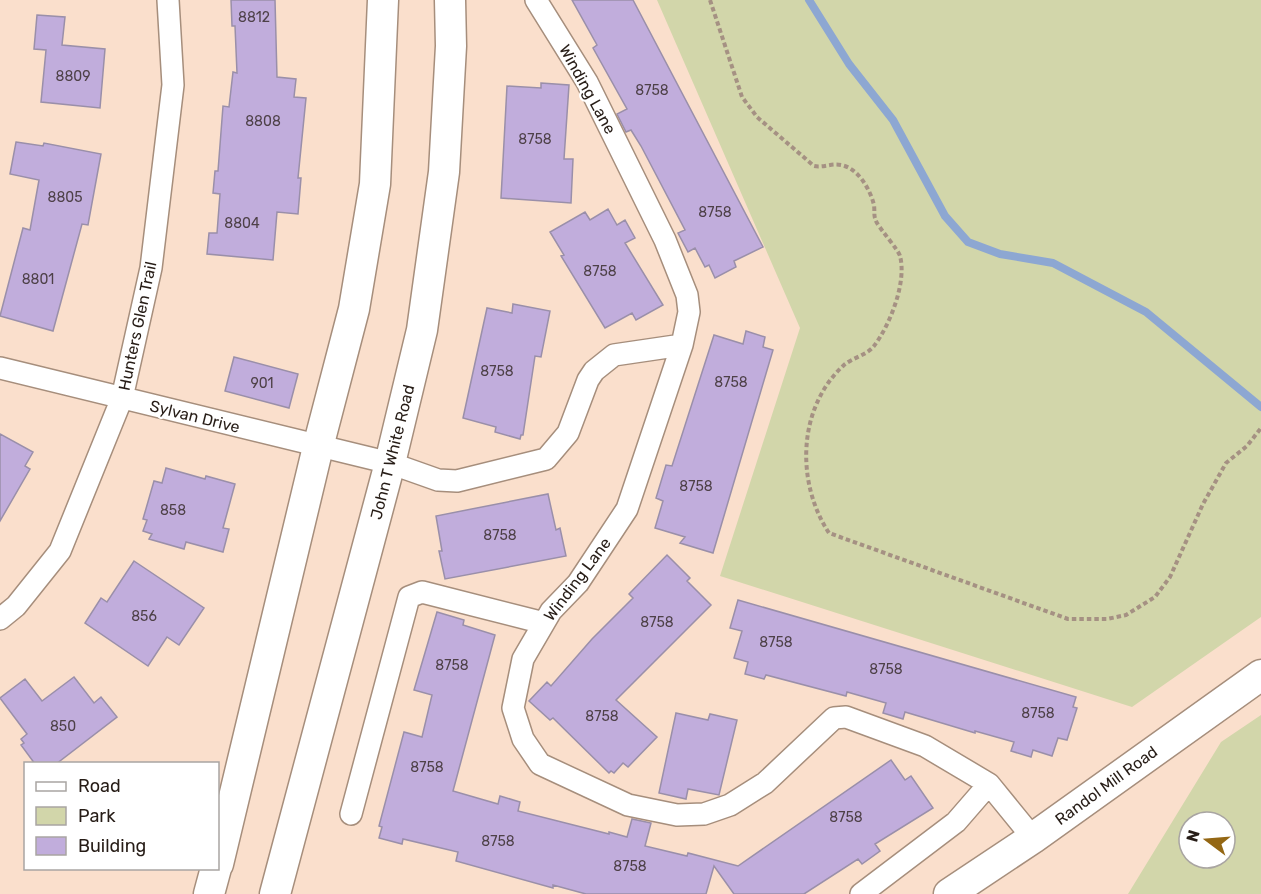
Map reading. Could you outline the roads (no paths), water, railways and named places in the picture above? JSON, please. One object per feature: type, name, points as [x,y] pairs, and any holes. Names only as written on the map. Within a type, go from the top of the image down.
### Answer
[{"type":"street","name":"Hunters Glen Trail","points":[[0,619],[16,606],[60,551],[122,398],[151,268],[173,85],[168,0]]},
{"type":"street","points":[[219,860],[318,447],[354,309],[375,184],[383,0]]},
{"type":"street","name":"John T White Road","points":[[275,894],[390,463],[422,330],[444,172],[452,46],[450,0]]},
{"type":"street","name":"Winding Lane","points":[[536,0],[587,82],[665,240],[687,294],[689,312],[682,345],[627,509],[578,582],[551,611],[523,659],[513,708],[523,739],[540,764],[628,805],[677,815],[704,814],[730,805],[765,783],[834,718],[846,717],[925,746],[989,784],[1033,838]]},
{"type":"street","name":"Sylvan Drive","points":[[0,368],[390,463],[438,480],[457,481],[546,459],[568,433],[588,380],[594,371],[614,355],[682,345]]},
{"type":"street","points":[[351,814],[409,597],[422,592],[544,623]]},
{"type":"street","name":"Randol Mill Road","points":[[950,894],[1033,838],[1261,675]]},
{"type":"street","points":[[861,894],[956,822],[989,784]]},
{"type":"street","points":[[209,894],[215,870]]},
{"type":"waterway","points":[[809,0],[849,64],[893,120],[945,216],[968,242],[1000,254],[1053,263],[1146,312],[1261,407]]}]
